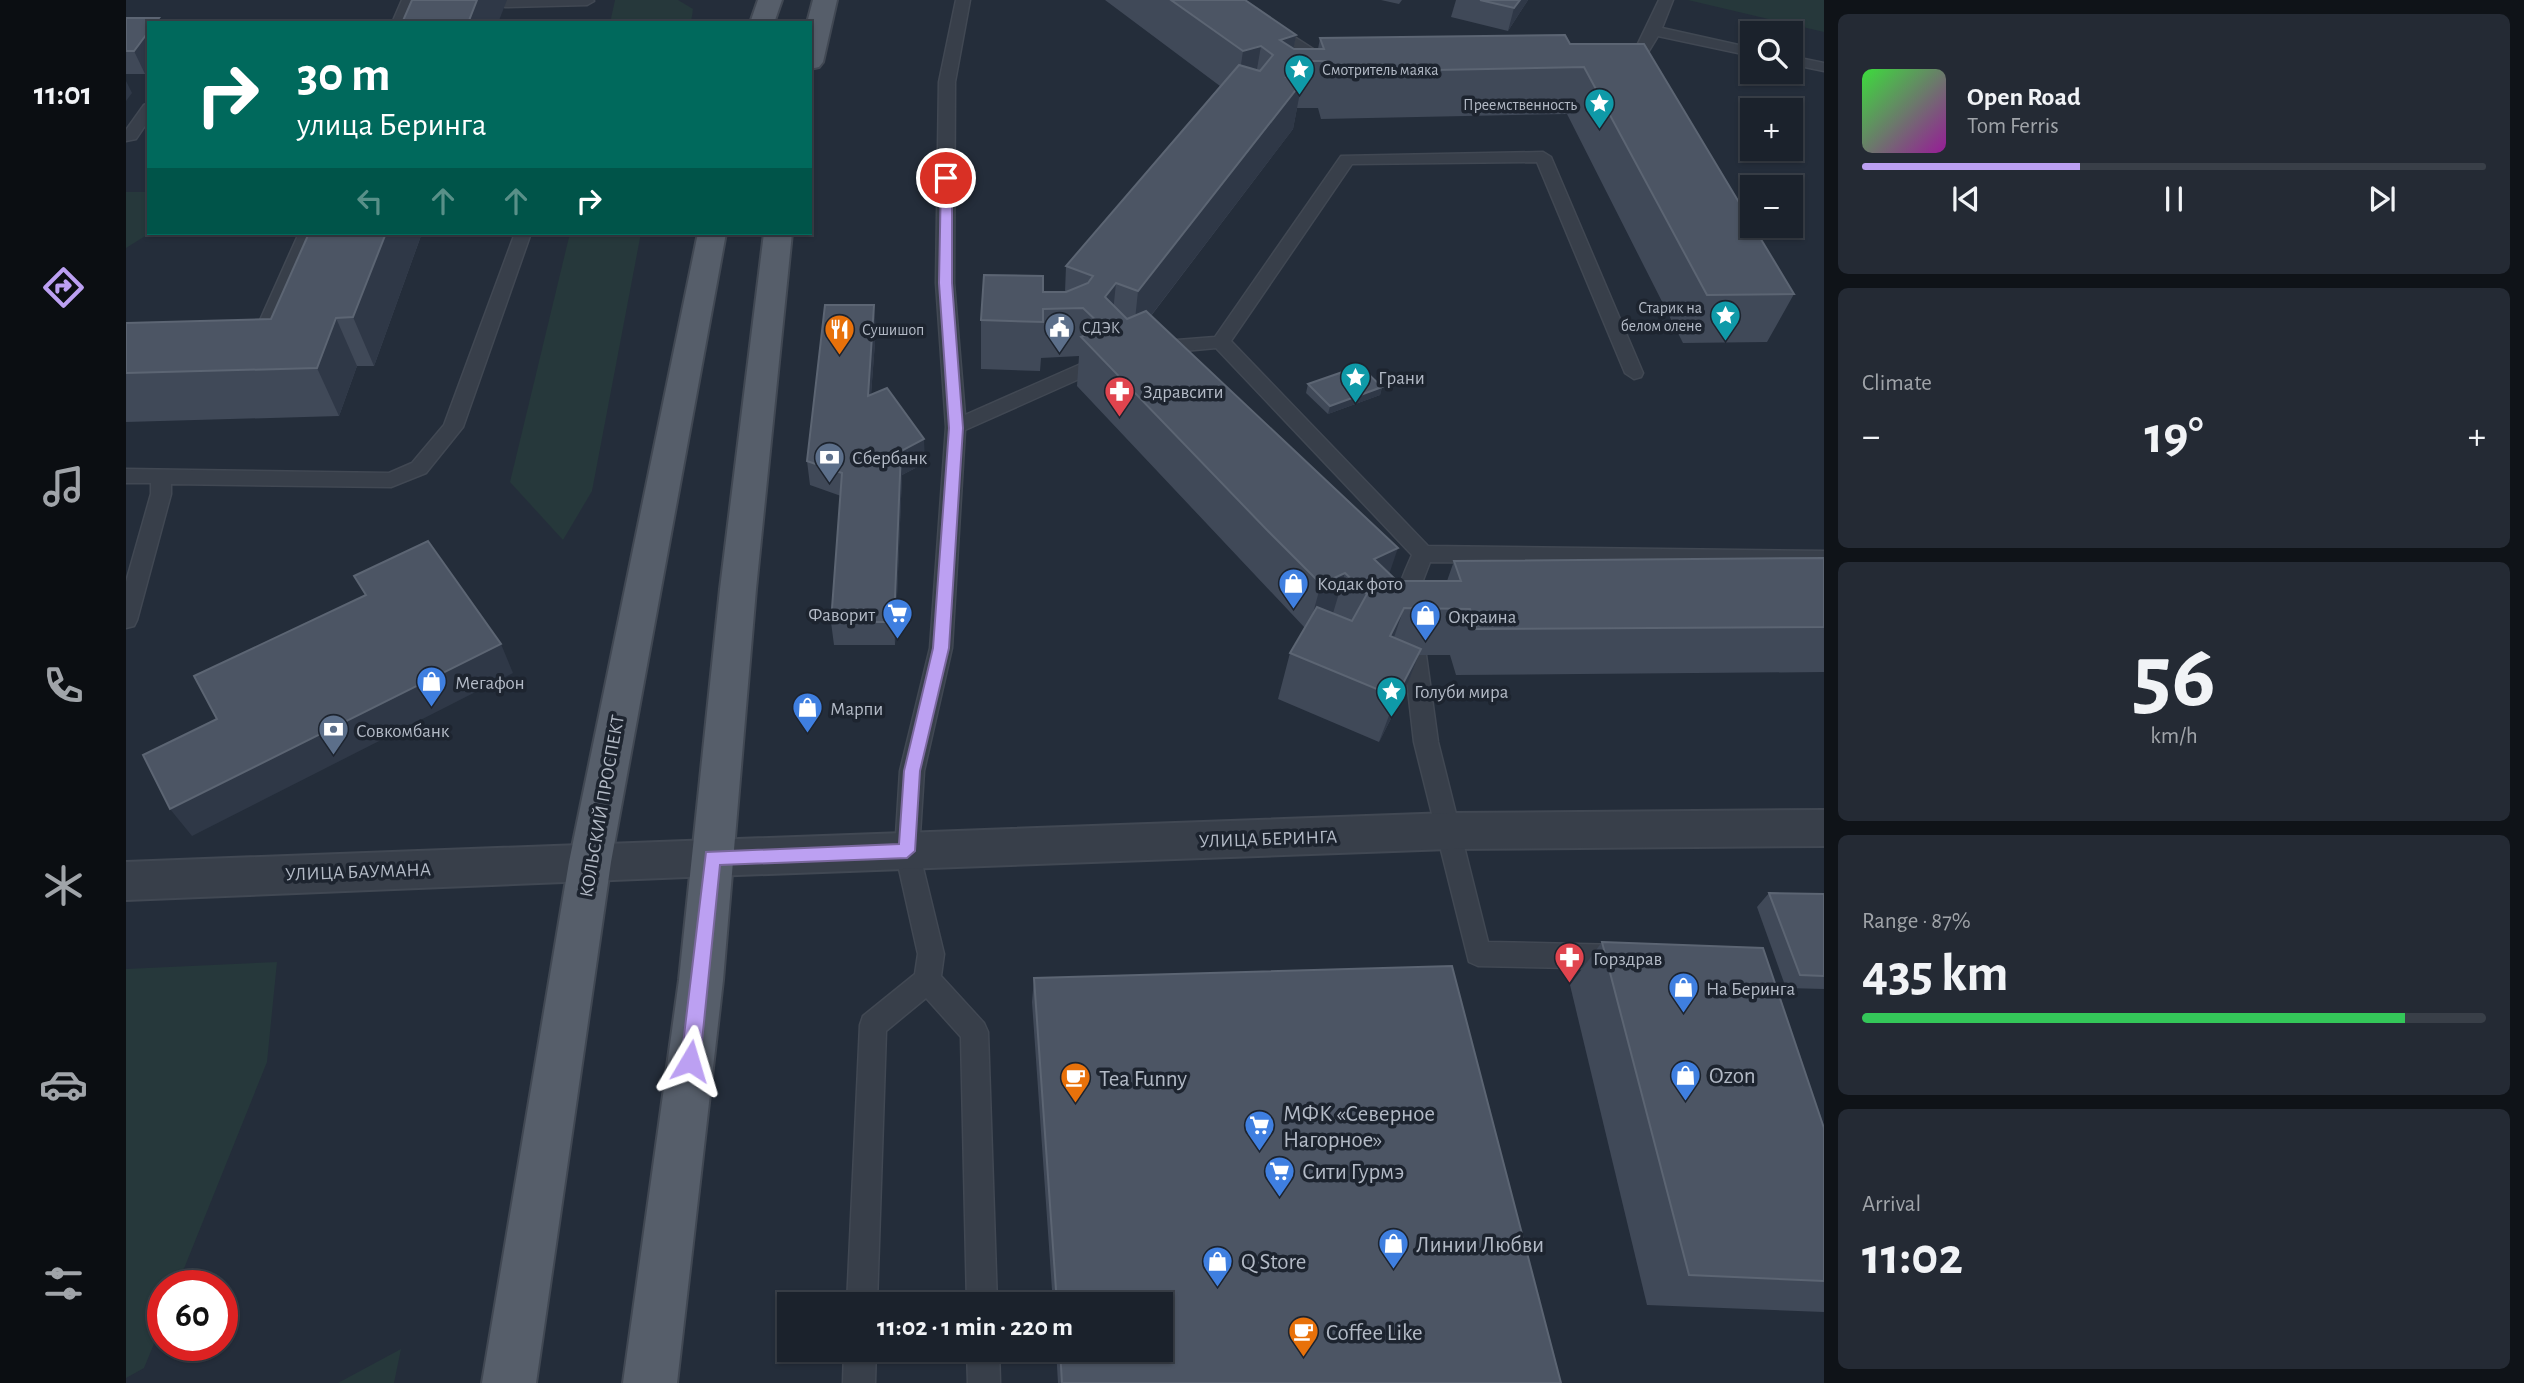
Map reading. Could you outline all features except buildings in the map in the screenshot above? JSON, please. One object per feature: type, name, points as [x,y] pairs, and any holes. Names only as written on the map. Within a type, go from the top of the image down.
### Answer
[{"type":"main road","points":[[763,21],[770,0]]},
{"type":"main road","points":[[812,54],[825,0]]},
{"type":"main road","points":[[650,1383],[701,980],[741,562],[778,235]]},
{"type":"main road","name":"КОЛЬСКИЙ ПРОСПЕКТ","points":[[509,1383],[590,862],[706,236]]},
{"type":"street","name":"УЛИЦА БЕРИНГА","points":[[712,858],[1449,831],[1824,828]]},
{"type":"street","name":"УЛИЦА БАУМАНА","points":[[126,881],[712,858]]},
{"type":"lane","points":[[862,1292],[873,1025],[927,980],[931,954],[907,851],[912,771],[941,648],[956,428],[945,283],[947,82],[963,0]]},
{"type":"lane","points":[[1227,0],[1318,58],[1346,58]]},
{"type":"lane","points":[[1611,56],[1639,56],[1654,31],[1666,0]]},
{"type":"lane","points":[[400,21],[412,3]]},
{"type":"lane","points":[[505,4],[586,4]]},
{"type":"lane","points":[[1654,31],[1740,49]]},
{"type":"lane","points":[[1803,63],[1824,67]]},
{"type":"lane","points":[[126,136],[130,136],[147,111]]},
{"type":"lane","points":[[1221,342],[1347,159],[1543,157],[1634,373]]},
{"type":"lane","points":[[243,350],[256,350],[306,235]]},
{"type":"lane","points":[[126,476],[391,480],[419,468],[453,427],[522,235]]},
{"type":"lane","points":[[1139,351],[1166,345],[1221,342],[1423,554],[1824,559]]},
{"type":"lane","points":[[956,428],[1090,367]]},
{"type":"lane","points":[[126,620],[161,494],[161,476]]},
{"type":"lane","points":[[1409,627],[1409,588],[1423,554]]},
{"type":"lane","points":[[1415,655],[1426,742],[1478,954],[1640,958]]},
{"type":"lane","points":[[927,980],[974,1032],[982,1292]]},
{"type":"lane","points":[[859,1383],[860,1362]]},
{"type":"lane","points":[[983,1362],[984,1383]]},
{"type":"shaded area","points":[[615,0],[678,0],[693,9],[691,21],[610,21]]},
{"type":"shaded area","points":[[1688,0],[1824,0],[1824,32],[1803,27],[1803,21],[1777,21]]},
{"type":"shaded area","points":[[126,192],[147,192],[147,235],[126,248]]},
{"type":"shaded area","points":[[570,235],[641,235],[592,491],[563,540],[510,482]]},
{"type":"shaded area","points":[[277,962],[267,1062],[183,1270],[147,1270],[147,1361],[144,1368],[126,1378],[126,969]]},
{"type":"shaded area","points":[[401,1349],[394,1383],[338,1383]]},
{"type":"place","name":"Смотритель маяка","points":[[1299,96]]},
{"type":"place","name":"Преемственность","points":[[1600,131]]},
{"type":"place","name":"Старик на белом олене","points":[[1725,343]]},
{"type":"place","name":"СДЭК","points":[[1059,354]]},
{"type":"place","name":"Сушишоп","points":[[839,356]]},
{"type":"place","name":"Грани","points":[[1355,404]]},
{"type":"place","name":"Здравсити","points":[[1120,418]]},
{"type":"place","name":"Сбербанк","points":[[829,484]]},
{"type":"place","name":"Кодак фото","points":[[1294,610]]},
{"type":"place","name":"Фаворит","points":[[898,641]]},
{"type":"place","name":"Окраина","points":[[1425,643]]},
{"type":"place","name":"Мегафон","points":[[432,709]]},
{"type":"place","name":"Голуби мира","points":[[1391,718]]},
{"type":"place","name":"Марпи","points":[[807,735]]},
{"type":"place","name":"Совкомбанк","points":[[333,757]]},
{"type":"place","name":"Горздрав","points":[[1570,985]]},
{"type":"place","name":"На Беринга","points":[[1683,1015]]},
{"type":"place","name":"Ozon","points":[[1686,1102]]},
{"type":"place","name":"Tea Funny","points":[[1076,1105]]},
{"type":"place","name":"МФК «Северное Нагорное»","points":[[1260,1153]]},
{"type":"place","name":"Сити Гурмэ","points":[[1279,1198]]},
{"type":"place","name":"Линии Любви","points":[[1393,1271]]},
{"type":"place","name":"Q Store","points":[[1218,1288]]},
{"type":"place","name":"Coffee Like","points":[[1303,1359]]},
{"type":"route","points":[[690,1061],[701,980],[712,858],[907,851],[912,771],[941,648],[956,428],[945,283],[946,178]]}]
